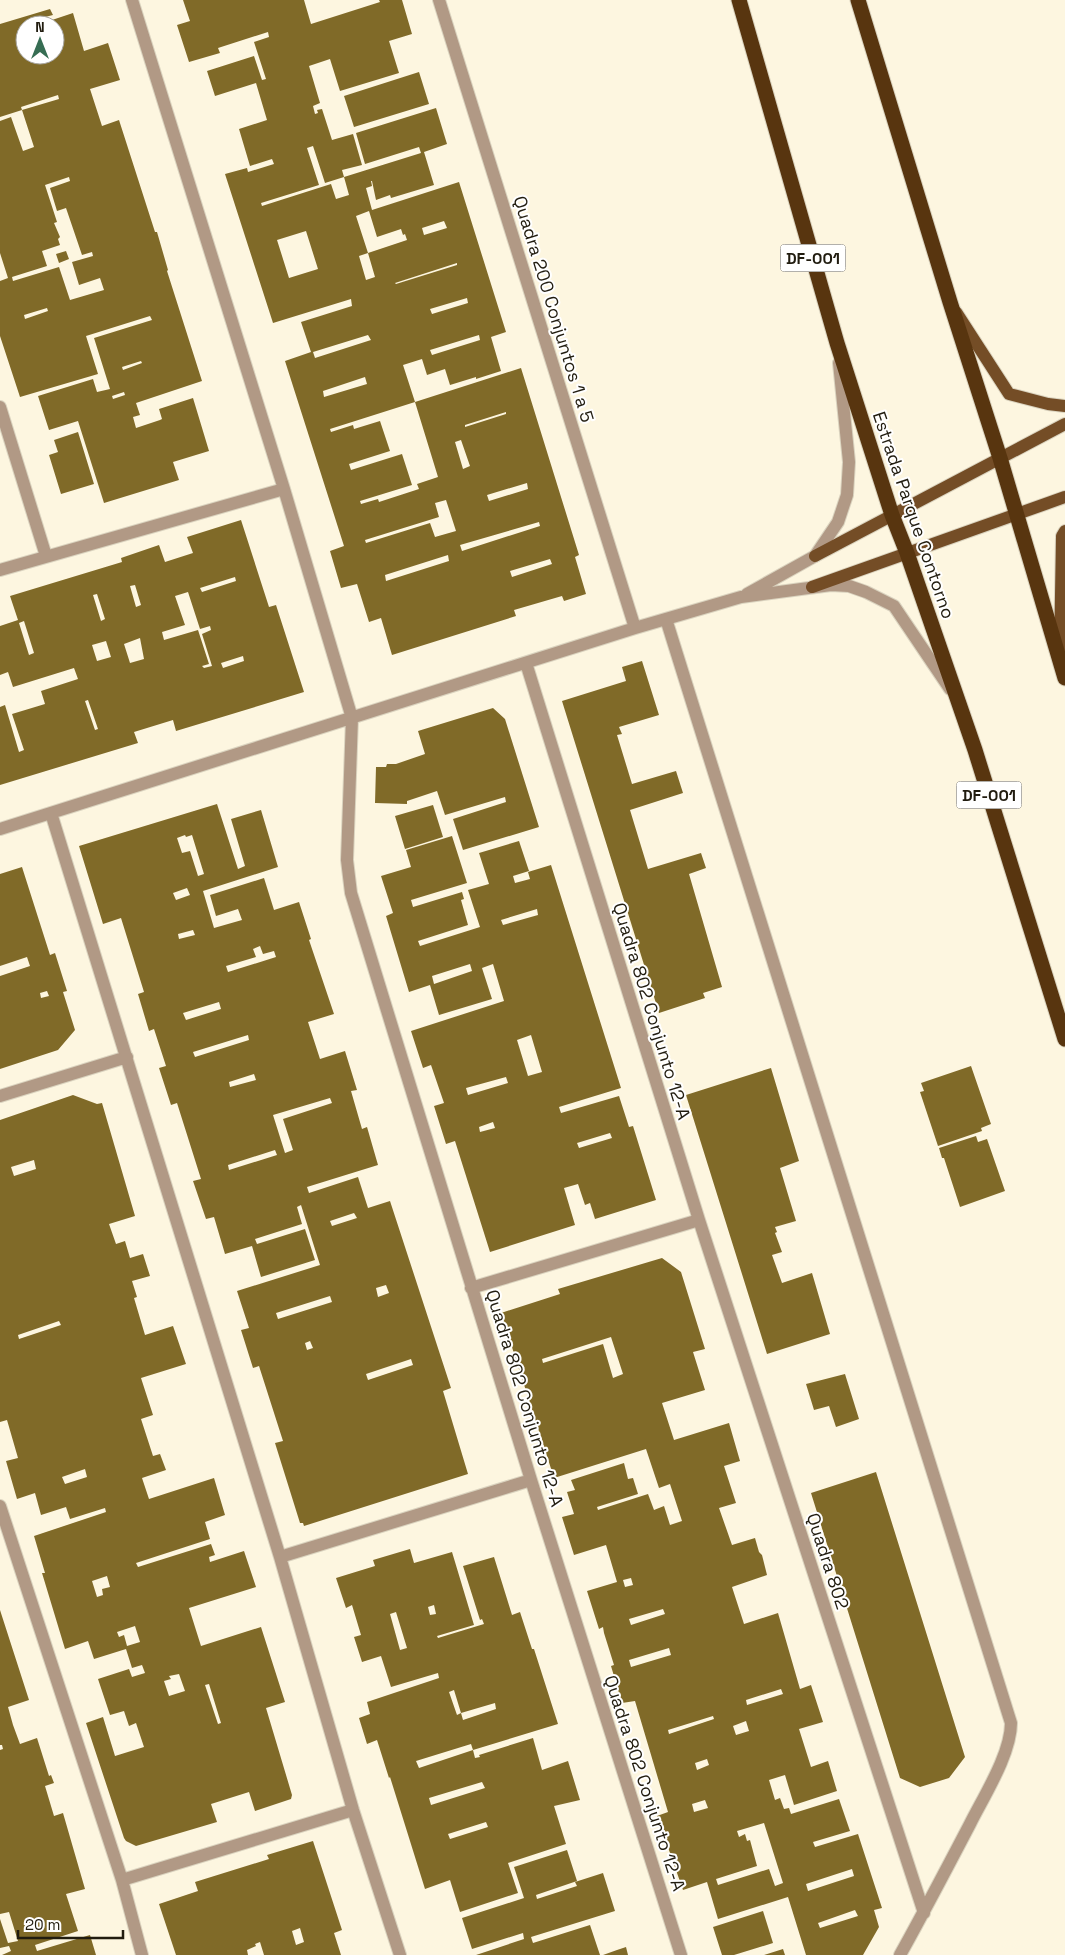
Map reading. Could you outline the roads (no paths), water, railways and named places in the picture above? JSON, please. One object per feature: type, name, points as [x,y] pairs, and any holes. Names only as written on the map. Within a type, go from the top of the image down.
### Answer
[{"type":"highway","name":"Estrada Parque Contorno","points":[[739,0],[837,343],[892,515],[907,553],[978,760],[1065,1039]]},
{"type":"highway","points":[[858,0],[950,302],[1000,458],[1065,678]]},
{"type":"main road","points":[[950,302],[1009,394],[1048,404],[1065,406]]},
{"type":"main road","points":[[815,556],[1065,424]]},
{"type":"main road","points":[[812,587],[1065,497]]},
{"type":"main road","points":[[1060,663],[1062,536],[1065,531]]},
{"type":"street","points":[[132,0],[284,489],[352,718],[347,860],[351,893],[471,1288]]},
{"type":"street","name":"Quadra 200 Conjuntos 1 a 5","points":[[439,0],[635,628]]},
{"type":"street","points":[[741,597],[815,556],[838,522],[847,495],[849,462],[837,343]]},
{"type":"street","points":[[0,408],[46,556]]},
{"type":"street","points":[[0,570],[284,489]]},
{"type":"street","points":[[0,829],[635,628],[741,597],[812,587],[849,586],[894,606],[955,696]]},
{"type":"street","points":[[666,619],[1011,1723],[1011,1735],[1007,1748],[991,1783],[924,1913],[900,1955]]},
{"type":"street","name":"Quadra 802 Conjunto 12-A","points":[[526,663],[699,1220],[471,1288],[681,1955]]},
{"type":"street","points":[[52,813],[280,1558],[353,1810],[400,1955]]},
{"type":"street","points":[[0,1096],[127,1057]]},
{"type":"street","name":"Quadra 802","points":[[699,1220],[924,1913]]},
{"type":"street","points":[[280,1558],[530,1480]]},
{"type":"street","points":[[0,1506],[122,1880],[142,1955]]},
{"type":"street","points":[[122,1880],[353,1810]]}]
